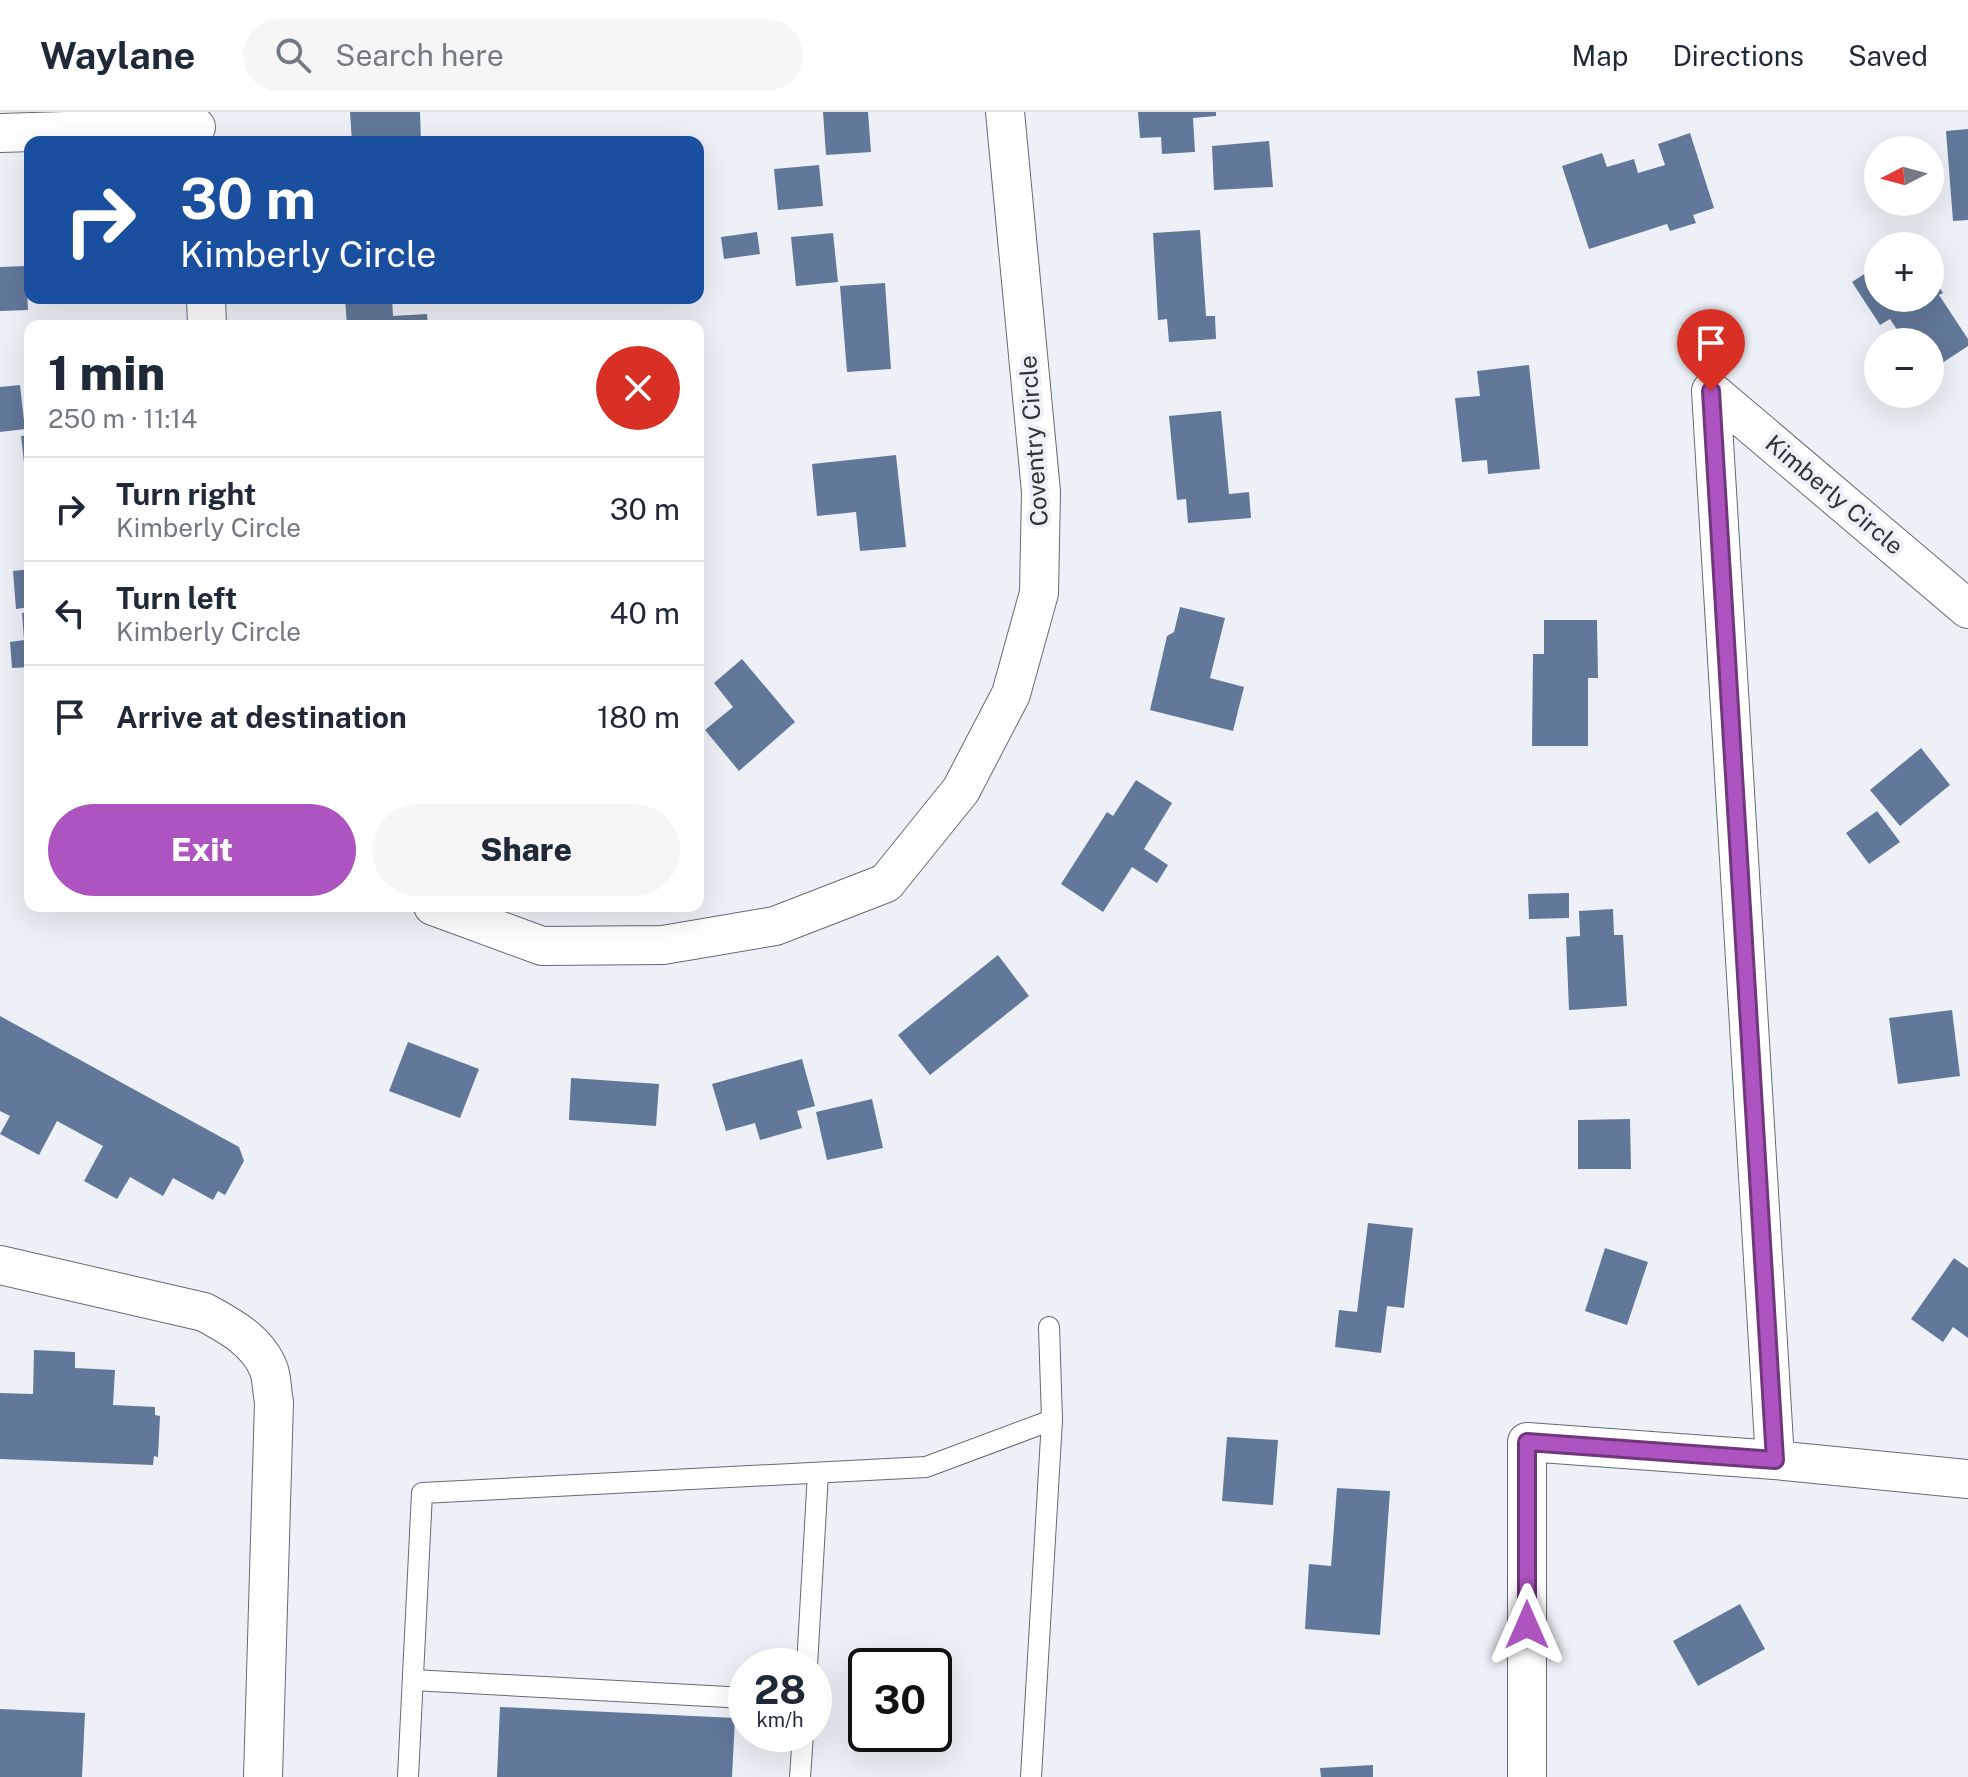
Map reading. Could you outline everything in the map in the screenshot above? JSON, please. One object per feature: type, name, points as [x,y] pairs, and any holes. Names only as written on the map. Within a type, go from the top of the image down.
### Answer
[{"type":"street","name":"Coventry Circle","points":[[449,912],[542,946],[663,945],[775,926],[886,883],[961,790],[1011,694],[1039,593],[1041,492],[1005,112]]},
{"type":"street","points":[[0,133],[196,127]]},
{"type":"street","name":"Kimberly Circle","points":[[1775,1460],[1711,391],[1968,609]]},
{"type":"street","points":[[0,1265],[204,1312],[233,1328],[256,1347],[269,1370],[274,1402],[263,1777]]},
{"type":"street","points":[[1527,1777],[1527,1442],[1775,1460],[1968,1479]]},
{"type":"lane","points":[[1031,1777],[1052,1420],[1049,1327]]},
{"type":"lane","points":[[408,1777],[422,1493],[926,1467],[1052,1420]]},
{"type":"lane","points":[[808,1648],[818,1473]]},
{"type":"lane","points":[[413,1680],[728,1697]]},
{"type":"lane","points":[[800,1777],[802,1752]]},
{"type":"building","points":[[350,112],[420,112],[421,136],[352,136]]},
{"type":"building","points":[[823,112],[868,112],[871,152],[826,155]]},
{"type":"building","points":[[1138,112],[1216,112],[1216,116],[1193,118],[1195,152],[1162,154],[1161,137],[1140,138]]},
{"type":"building","points":[[1968,129],[1968,220],[1953,221],[1946,131]]},
{"type":"building","points":[[1690,133],[1714,208],[1693,215],[1696,223],[1670,231],[1667,224],[1589,249],[1562,166],[1602,153],[1607,167],[1634,159],[1638,173],[1665,165],[1658,144]]},
{"type":"building","points":[[1269,141],[1273,187],[1214,190],[1212,146]]},
{"type":"building","points":[[819,165],[823,206],[778,210],[774,169]]},
{"type":"building","points":[[1200,230],[1206,316],[1215,316],[1216,339],[1169,342],[1167,319],[1158,320],[1153,233]]},
{"type":"building","points":[[757,232],[760,254],[724,259],[721,237]]},
{"type":"building","points":[[833,233],[838,282],[796,286],[791,237]]},
{"type":"building","points":[[24,266],[24,304],[28,304],[28,310],[0,311],[0,267]]},
{"type":"building","points":[[1864,274],[1864,300],[1852,282]]},
{"type":"building","points":[[885,283],[891,369],[847,372],[840,286]]},
{"type":"building","points":[[1944,303],[1968,339],[1968,346],[1944,362],[1944,328],[1896,328],[1890,319],[1880,325],[1872,312],[1944,312]]},
{"type":"building","points":[[345,304],[392,304],[393,316],[427,314],[428,320],[347,320]]},
{"type":"building","points":[[1529,365],[1540,469],[1488,474],[1487,460],[1462,462],[1455,398],[1480,396],[1477,371]]},
{"type":"building","points":[[20,385],[24,429],[0,432],[0,387]]},
{"type":"building","points":[[1221,411],[1229,494],[1249,492],[1251,518],[1188,523],[1186,499],[1177,500],[1169,416]]},
{"type":"building","points":[[21,436],[24,436],[24,462]]},
{"type":"building","points":[[896,455],[906,547],[860,551],[856,512],[817,516],[812,464]]},
{"type":"building","points":[[24,570],[24,608],[16,609],[13,571]]},
{"type":"building","points":[[1180,607],[1225,618],[1210,678],[1244,687],[1233,731],[1150,710],[1167,636],[1174,632]]},
{"type":"building","points":[[1544,620],[1597,620],[1598,678],[1588,678],[1588,746],[1532,746],[1533,654],[1544,654]]},
{"type":"building","points":[[24,640],[24,667],[12,668],[10,642]]},
{"type":"building","points":[[742,659],[795,722],[739,771],[705,730],[733,707],[714,683]]},
{"type":"building","points":[[1921,748],[1950,785],[1900,826],[1870,790]]},
{"type":"building","points":[[1136,780],[1172,803],[1144,849],[1168,865],[1157,883],[1132,867],[1103,912],[1061,884],[1107,812],[1113,816]]},
{"type":"building","points":[[1877,811],[1900,842],[1869,864],[1846,833]]},
{"type":"building","points":[[1569,893],[1569,918],[1529,919],[1528,894]]},
{"type":"building","points":[[1613,909],[1614,935],[1623,935],[1627,1006],[1569,1010],[1566,937],[1580,936],[1579,911]]},
{"type":"building","points":[[998,955],[1029,996],[930,1075],[898,1035]]},
{"type":"building","points":[[1952,1010],[1960,1076],[1898,1084],[1889,1018]]},
{"type":"building","points":[[0,1016],[239,1147],[244,1161],[225,1195],[218,1191],[213,1200],[173,1178],[163,1196],[130,1177],[117,1199],[84,1181],[103,1146],[57,1121],[39,1155],[0,1134],[10,1116],[0,1111]]},
{"type":"building","points":[[408,1042],[479,1069],[460,1118],[389,1091]]},
{"type":"building","points":[[802,1059],[815,1106],[797,1111],[802,1128],[760,1140],[755,1123],[726,1131],[712,1084]]},
{"type":"building","points":[[571,1078],[659,1084],[656,1126],[569,1120]]},
{"type":"building","points":[[872,1099],[883,1148],[827,1160],[816,1112]]},
{"type":"building","points":[[1630,1119],[1631,1169],[1578,1169],[1578,1120]]},
{"type":"building","points":[[1368,1223],[1413,1228],[1404,1308],[1387,1306],[1381,1353],[1335,1347],[1339,1310],[1357,1312]]},
{"type":"building","points":[[1605,1248],[1648,1262],[1627,1325],[1585,1311]]},
{"type":"building","points":[[1954,1258],[1968,1268],[1968,1338],[1953,1327],[1943,1342],[1911,1319]]},
{"type":"building","points":[[34,1350],[75,1352],[75,1368],[115,1370],[113,1405],[155,1407],[155,1415],[160,1416],[158,1457],[154,1456],[153,1465],[0,1459],[0,1393],[33,1394]]},
{"type":"building","points":[[1227,1437],[1278,1440],[1273,1505],[1222,1501]]},
{"type":"building","points":[[1337,1488],[1390,1491],[1380,1635],[1305,1629],[1309,1564],[1331,1566]]},
{"type":"building","points":[[1740,1604],[1765,1649],[1698,1686],[1673,1641]]},
{"type":"building","points":[[500,1707],[728,1718],[728,1752],[733,1752],[732,1777],[497,1777]]},
{"type":"building","points":[[0,1709],[85,1713],[82,1777],[0,1777]]},
{"type":"building","points":[[1373,1765],[1373,1777],[1321,1777],[1320,1768]]},
{"type":"route","points":[[1527,1625],[1527,1442],[1775,1460],[1711,391]]}]
